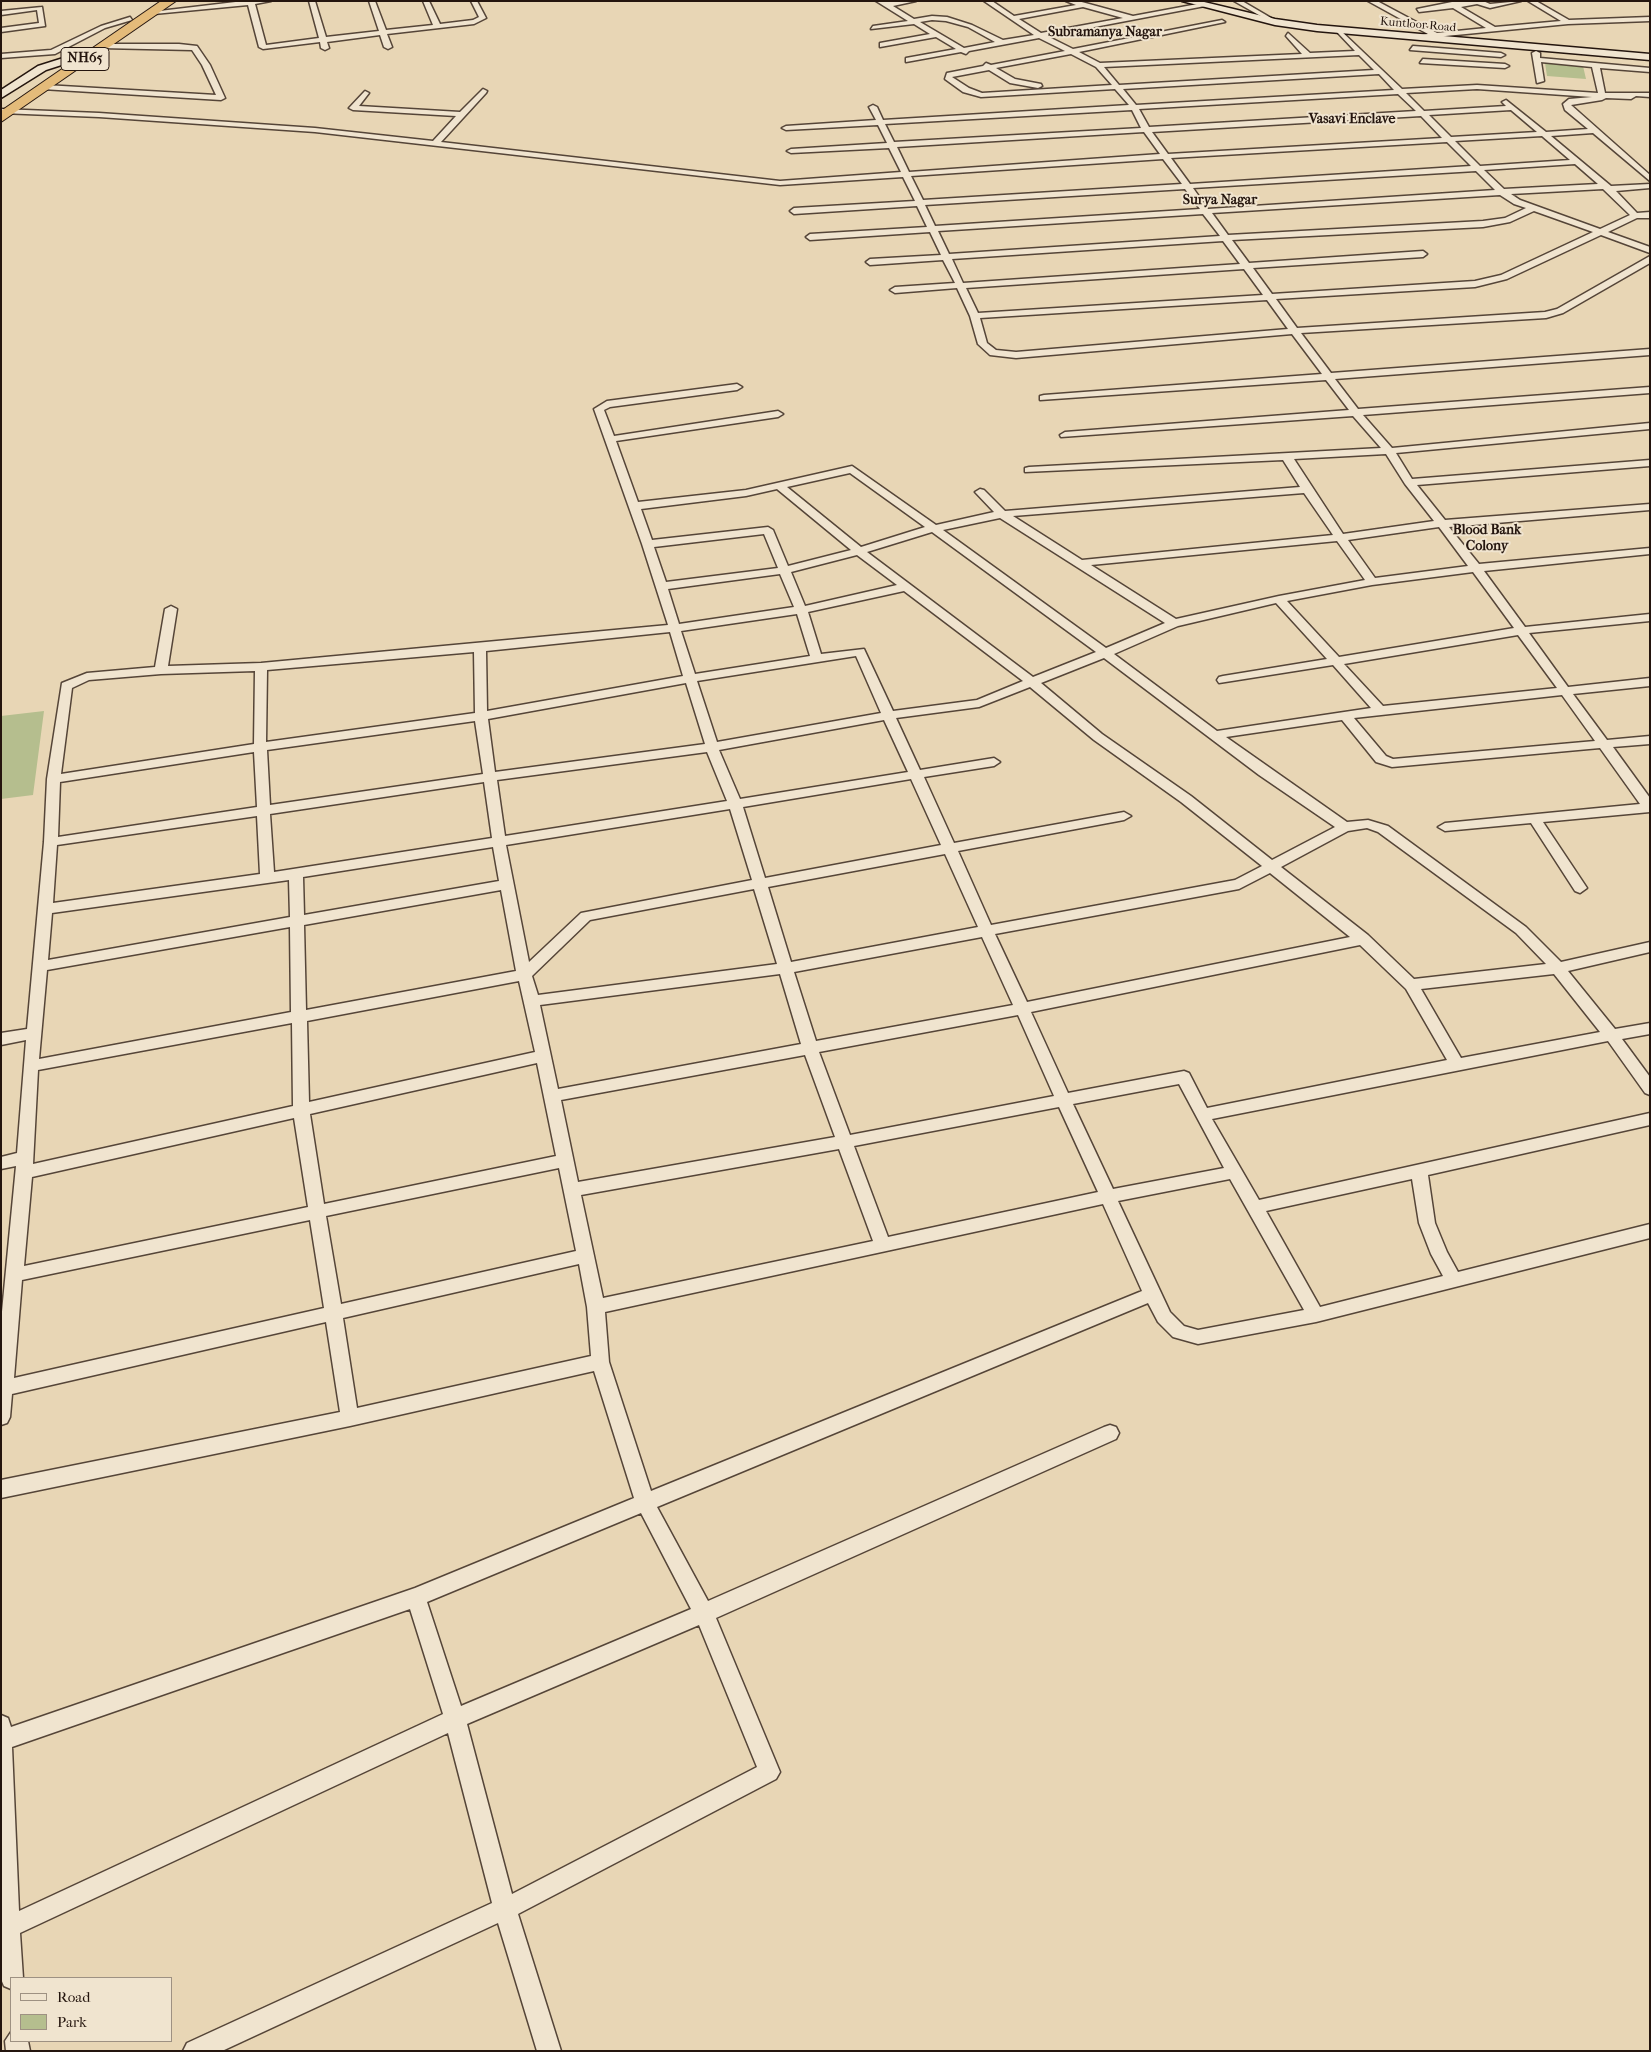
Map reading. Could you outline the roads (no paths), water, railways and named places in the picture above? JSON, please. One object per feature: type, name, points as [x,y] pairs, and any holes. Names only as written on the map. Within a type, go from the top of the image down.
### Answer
[{"type":"highway","name":"NH65","points":[[3,112],[45,86],[130,19],[154,6],[170,1]]},
{"type":"highway","name":"NH65","points":[[3,112],[154,6]]},
{"type":"street","points":[[154,6],[268,1]]},
{"type":"street","points":[[312,1],[324,44]]},
{"type":"street","points":[[372,1],[388,47]]},
{"type":"street","points":[[426,1],[437,26]]},
{"type":"street","points":[[252,3],[263,47],[324,44],[383,31],[483,20],[474,1]]},
{"type":"street","points":[[879,1],[1013,81],[1056,91]]},
{"type":"street","points":[[887,5],[913,1]]},
{"type":"street","points":[[987,1],[1041,36],[1100,65],[1134,108],[1146,129],[1187,186],[1228,238],[1355,412],[1389,451],[1408,482],[1476,568],[1520,631],[1650,807]]},
{"type":"street","points":[[1068,1],[1135,19],[1161,34]]},
{"type":"street","name":"Kuntloor Road","points":[[1187,1],[1275,22],[1339,31],[1650,57]]},
{"type":"street","points":[[1238,1],[1275,22]]},
{"type":"street","points":[[1371,1],[1436,35]]},
{"type":"street","points":[[1447,1],[1492,29]]},
{"type":"street","points":[[1420,10],[1475,2],[1487,6],[1518,1]]},
{"type":"street","points":[[1530,1],[1568,22]]},
{"type":"street","points":[[1013,18],[1102,2]]},
{"type":"street","points":[[909,60],[970,55],[1003,43],[1203,5]]},
{"type":"street","points":[[1,12],[40,8],[42,25],[1,30]]},
{"type":"street","points":[[1414,37],[1568,22],[1650,18]]},
{"type":"street","points":[[1,56],[52,52],[103,27],[130,19]]},
{"type":"street","points":[[873,28],[914,21],[947,19],[970,26],[1003,43]]},
{"type":"street","points":[[1222,22],[950,75],[948,77],[966,90],[981,95],[1380,72]]},
{"type":"street","points":[[1339,31],[1502,192],[1517,202],[1650,250]]},
{"type":"street","points":[[882,45],[936,34]]},
{"type":"street","points":[[1288,35],[1308,55]]},
{"type":"street","points":[[1117,42],[1138,54]]},
{"type":"street","points":[[1499,44],[1511,88]]},
{"type":"street","points":[[2,95],[42,68],[91,51],[179,46],[194,48],[206,65],[221,98],[45,86]]},
{"type":"street","points":[[1534,47],[1539,60],[1536,81],[1549,82]]},
{"type":"street","points":[[1413,48],[1501,55]]},
{"type":"street","points":[[1100,65],[1361,53]]},
{"type":"street","points":[[1490,88],[1630,97],[1634,85],[1635,68],[1631,55]]},
{"type":"street","points":[[1539,60],[1650,70]]},
{"type":"street","points":[[1423,61],[1475,75],[1607,188],[1635,216]]},
{"type":"street","points":[[1595,64],[1602,85],[1603,95]]},
{"type":"street","points":[[786,128],[1400,91],[1475,75],[1506,72]]},
{"type":"street","points":[[1593,85],[1602,85]]},
{"type":"street","points":[[1634,85],[1650,95]]},
{"type":"street","points":[[435,144],[483,91]]},
{"type":"street","points":[[365,93],[353,108],[462,114]]},
{"type":"street","points":[[1603,95],[1602,98],[1572,101],[1567,104],[1568,108],[1650,179]]},
{"type":"street","points":[[873,107],[975,316],[985,348],[1003,355],[1295,331],[1546,315],[1560,311],[1650,259]]},
{"type":"street","points":[[791,151],[1513,108]]},
{"type":"street","points":[[3,112],[99,115],[315,130],[764,182],[799,182],[905,172],[1595,132]]},
{"type":"street","points":[[794,211],[1576,162]]},
{"type":"street","points":[[810,238],[1502,192],[1650,186]]},
{"type":"street","points":[[870,262],[1228,238],[1496,223],[1534,208]]},
{"type":"street","points":[[975,316],[1481,283],[1504,277],[1635,216],[1650,215]]},
{"type":"street","points":[[895,290],[1422,254]]},
{"type":"street","points":[[1044,398],[1650,352]]},
{"type":"street","points":[[737,387],[602,406],[599,409],[612,439],[648,544],[712,747],[735,803],[810,1048],[883,1246]]},
{"type":"street","points":[[1065,435],[1650,390]]},
{"type":"street","points":[[612,439],[778,414]]},
{"type":"street","points":[[1029,470],[1389,451],[1650,426]]},
{"type":"street","points":[[1287,457],[1307,490],[1372,582]]},
{"type":"street","points":[[1408,482],[1650,463]]},
{"type":"street","points":[[635,506],[746,493],[852,469],[1105,653],[1264,772],[1345,827]]},
{"type":"street","points":[[780,486],[859,551],[1032,682],[1098,736],[1186,799],[1363,939],[1411,985],[1457,1064]]},
{"type":"street","points":[[662,586],[785,570],[859,551],[935,528],[1002,514],[1307,490]]},
{"type":"street","points":[[980,492],[1002,514],[1174,623]]},
{"type":"street","points":[[1081,563],[1342,537],[1440,524],[1650,507]]},
{"type":"street","points":[[648,544],[768,530],[801,610],[817,659]]},
{"type":"street","points":[[51,842],[488,777],[712,747],[889,716],[979,703],[1105,653],[1174,623],[1280,599],[1372,582],[1476,568],[1650,552]]},
{"type":"street","points":[[1,1417],[6,1313],[14,1275],[25,1165],[31,1066],[51,842],[54,779],[66,686],[87,677],[161,670],[261,667],[480,648],[676,628],[801,610],[906,587]]},
{"type":"street","points":[[1280,599],[1380,710]]},
{"type":"street","points":[[161,670],[171,609]]},
{"type":"street","points":[[1223,680],[1334,660],[1520,631],[1650,617]]},
{"type":"street","points":[[195,2051],[505,1909],[769,1772],[704,1613],[645,1502],[600,1362],[596,1307],[532,1001],[524,975],[488,777],[481,716],[480,648]]},
{"type":"street","points":[[54,779],[260,746],[481,716],[691,678],[860,652],[1152,1294],[1164,1318],[1179,1332],[1198,1337],[1316,1315],[1650,1231]]},
{"type":"street","points":[[261,667],[260,746],[267,877]]},
{"type":"street","points":[[1214,735],[1380,710],[1650,682]]},
{"type":"street","points":[[1345,715],[1367,744],[1386,762],[1650,740]]},
{"type":"street","points":[[45,909],[296,874],[994,762]]},
{"type":"street","points":[[1444,827],[1650,807]]},
{"type":"street","points":[[31,1066],[524,975],[586,916],[1124,816]]},
{"type":"street","points":[[1534,818],[1580,888]]},
{"type":"street","points":[[532,1001],[786,968],[1239,884],[1272,868],[1345,827],[1368,824],[1383,829],[1521,930],[1558,968],[1612,1036],[1650,1089]]},
{"type":"street","points":[[296,874],[301,1017],[301,1110],[332,1315],[350,1418]]},
{"type":"street","points":[[41,966],[507,884]]},
{"type":"street","points":[[552,1096],[1022,1009],[1363,939]]},
{"type":"street","points":[[1411,985],[1558,968],[1650,947]]},
{"type":"street","points":[[1202,1115],[1650,1028]]},
{"type":"street","points":[[1,1040],[35,1033]]},
{"type":"street","points":[[1,1164],[25,1165],[301,1110],[543,1056]]},
{"type":"street","points":[[571,1190],[844,1142],[1184,1077],[1202,1115],[1316,1315]]},
{"type":"street","points":[[1256,1208],[1650,1119]]},
{"type":"street","points":[[14,1275],[565,1160]]},
{"type":"street","points":[[1419,1171],[1427,1223],[1439,1254],[1454,1280]]},
{"type":"street","points":[[596,1307],[1107,1197],[1235,1172]]},
{"type":"street","points":[[3,1388],[332,1315],[585,1256]]},
{"type":"street","points":[[1,1740],[416,1597],[1152,1294]]},
{"type":"street","points":[[1,1489],[350,1418],[600,1362]]},
{"type":"street","points":[[8,1927],[455,1719],[704,1613],[1110,1433]]},
{"type":"street","points":[[416,1597],[455,1719],[505,1909],[549,2051]]},
{"type":"street","points":[[1,1724],[8,1927],[12,1977]]},
{"type":"district","name":"Subramanya Nagar","points":[[1105,33]]},
{"type":"district","name":"Vasavi Enclave","points":[[1352,120]]},
{"type":"district","name":"Surya Nagar","points":[[1220,201]]},
{"type":"district","name":"Blood Bank Colony","points":[[1487,540]]}]
